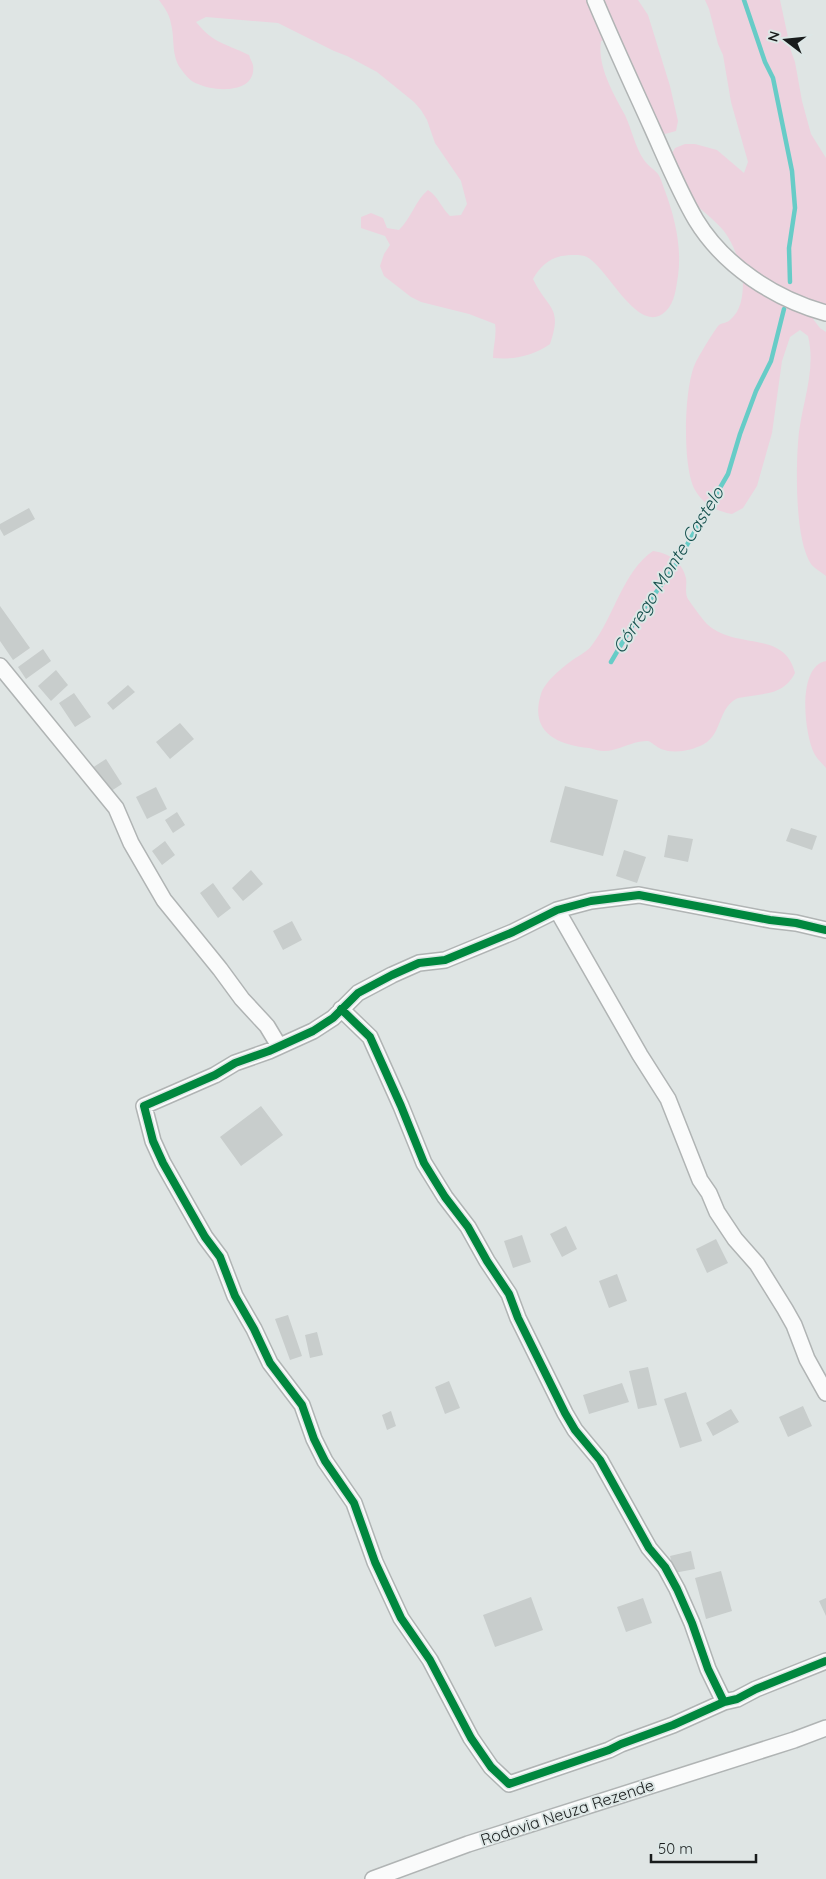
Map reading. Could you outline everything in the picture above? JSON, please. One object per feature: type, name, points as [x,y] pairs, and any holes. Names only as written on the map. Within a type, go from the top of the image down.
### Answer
[{"type":"street","points":[[595,0],[679,187],[697,221],[715,246],[744,273],[780,296],[826,313]]},
{"type":"street","points":[[0,666],[116,808],[131,843],[164,900],[238,994],[267,1026],[279,1046]]},
{"type":"street","points":[[826,930],[639,895],[592,901],[557,910],[508,934],[445,960],[419,963],[392,974],[358,993],[333,1018],[313,1032],[235,1063],[215,1076],[144,1106],[154,1141],[163,1163],[205,1237],[220,1257],[235,1296],[254,1329],[270,1363],[302,1405],[320,1451],[338,1482],[354,1503],[373,1556],[402,1618],[430,1660],[452,1704],[480,1751],[491,1767],[509,1784],[609,1750],[673,1725],[724,1702],[737,1699],[756,1688],[826,1662]]},
{"type":"street","points":[[557,910],[640,1055],[672,1105],[700,1180],[709,1193],[717,1212],[735,1239],[757,1264],[785,1309],[807,1359],[826,1393]]},
{"type":"street","points":[[341,1010],[370,1037],[424,1163],[445,1197],[468,1227],[487,1261],[509,1294],[518,1318],[575,1430],[600,1460],[648,1548],[664,1568],[677,1589],[692,1623],[708,1669],[724,1702]]},
{"type":"street","name":"Rodovia Neuza Rezende","points":[[762,1750],[826,1717]]},
{"type":"street","name":"Rodovia Neuza Rezende","points":[[373,1879],[468,1844],[826,1728]]},
{"type":"shaded area","points":[[159,0],[638,0],[648,15],[670,86],[678,121],[676,131],[665,134],[655,128],[631,61],[621,42],[611,38],[601,41],[601,60],[611,89],[625,115],[641,155],[660,178],[672,212],[677,233],[679,265],[675,295],[669,307],[656,317],[645,316],[624,298],[587,257],[578,255],[561,256],[544,264],[533,279],[554,315],[554,332],[550,344],[537,352],[523,356],[493,358],[496,333],[495,324],[469,314],[421,302],[411,297],[384,276],[380,266],[384,254],[390,245],[385,236],[361,228],[361,217],[371,213],[383,218],[387,228],[399,230],[428,190],[450,216],[461,215],[467,204],[461,181],[435,143],[427,120],[414,102],[377,72],[278,23],[206,17],[196,22],[214,39],[249,55],[253,65],[252,74],[242,86],[224,89],[205,87],[195,83],[186,76],[178,64],[174,53],[170,21]]},
{"type":"shaded area","points":[[705,0],[780,0],[811,134],[826,158],[826,309],[820,310],[813,319],[826,332],[826,576],[811,564],[806,553],[799,523],[797,487],[798,443],[811,363],[808,336],[800,330],[790,337],[782,361],[772,433],[757,486],[743,508],[732,514],[711,507],[702,500],[695,490],[691,479],[686,446],[686,427],[691,375],[697,360],[719,325],[729,321],[737,312],[742,298],[743,282],[739,262],[727,235],[690,198],[670,157],[675,148],[685,144],[695,144],[717,150],[744,173],[748,162],[731,102],[723,55]]},
{"type":"shaded area","points":[[653,551],[669,556],[681,567],[686,578],[687,597],[707,624],[731,637],[770,645],[781,651],[789,659],[795,673],[782,688],[765,694],[741,697],[730,703],[710,740],[694,748],[671,751],[661,749],[651,742],[643,741],[609,751],[602,751],[566,744],[557,740],[542,727],[539,718],[538,707],[543,689],[560,670],[590,647],[600,634],[626,582],[634,570]]},
{"type":"shaded area","points":[[826,661],[826,768],[815,755],[810,744],[805,701],[810,675],[817,666]]},
{"type":"building","points":[[29,508],[35,519],[4,536],[0,529],[0,524]]},
{"type":"building","points":[[0,606],[30,648],[13,660],[0,641]]},
{"type":"building","points":[[43,649],[51,661],[26,679],[18,667]]},
{"type":"building","points":[[56,670],[68,685],[51,701],[38,686]]},
{"type":"building","points":[[128,685],[135,692],[113,710],[107,703]]},
{"type":"building","points":[[74,693],[91,717],[75,727],[59,703]]},
{"type":"building","points":[[180,723],[194,739],[170,759],[156,742]]},
{"type":"building","points":[[106,759],[122,784],[108,793],[92,768]]},
{"type":"building","points":[[565,786],[618,800],[603,856],[550,842]]},
{"type":"building","points":[[156,787],[167,809],[147,819],[136,797]]},
{"type":"building","points":[[177,812],[185,825],[173,833],[165,820]]},
{"type":"building","points":[[791,828],[817,836],[812,850],[786,841]]},
{"type":"building","points":[[668,835],[693,839],[688,862],[664,857]]},
{"type":"building","points":[[165,841],[175,855],[162,865],[152,851]]},
{"type":"building","points":[[624,850],[646,857],[637,883],[616,876]]},
{"type":"building","points":[[251,870],[263,884],[243,901],[232,888]]},
{"type":"building","points":[[213,883],[231,908],[218,918],[200,893]]},
{"type":"building","points":[[292,921],[302,940],[283,950],[273,931]]},
{"type":"building","points":[[261,1106],[283,1135],[241,1166],[220,1137]]},
{"type":"building","points":[[566,1226],[577,1249],[562,1257],[550,1234]]},
{"type":"building","points":[[522,1235],[531,1262],[513,1268],[504,1241]]},
{"type":"building","points":[[716,1239],[728,1263],[707,1273],[696,1249]]},
{"type":"building","points":[[617,1274],[627,1301],[609,1308],[599,1281]]},
{"type":"building","points":[[288,1315],[302,1356],[290,1360],[275,1319]]},
{"type":"building","points":[[317,1332],[323,1355],[310,1358],[305,1335]]},
{"type":"building","points":[[648,1367],[657,1405],[638,1409],[629,1371]]},
{"type":"building","points":[[449,1381],[460,1408],[445,1414],[435,1387]]},
{"type":"building","points":[[622,1383],[629,1402],[589,1414],[583,1395]]},
{"type":"building","points":[[686,1392],[702,1441],[680,1448],[664,1399]]},
{"type":"building","points":[[803,1406],[812,1426],[788,1437],[779,1417]]},
{"type":"building","points":[[731,1409],[739,1422],[713,1436],[706,1423]]},
{"type":"building","points":[[391,1411],[396,1426],[387,1430],[382,1415]]},
{"type":"building","points":[[691,1551],[695,1569],[674,1573],[670,1556]]},
{"type":"building","points":[[721,1571],[732,1611],[706,1619],[695,1578]]},
{"type":"building","points":[[531,1597],[543,1630],[495,1647],[483,1615]]},
{"type":"building","points":[[643,1598],[652,1623],[626,1632],[617,1607]]},
{"type":"building","points":[[826,1598],[826,1616],[819,1601]]},
{"type":"waterway","name":"Córrego Monte Castelo","points":[[744,0],[765,62],[773,78],[792,171],[795,208],[789,248],[790,282]]},
{"type":"waterway","name":"Córrego Monte Castelo","points":[[611,662],[635,621],[673,569],[728,474],[756,391],[771,361],[784,309]]},
{"type":"cycle path","points":[[826,930],[639,895],[591,901],[557,910],[513,932],[445,960],[419,963],[392,975],[358,993],[333,1018],[313,1031],[269,1051],[235,1063],[215,1075],[144,1106],[153,1141],[163,1163],[205,1237],[220,1257],[235,1296],[254,1329],[270,1363],[302,1405],[314,1439],[325,1461],[354,1503],[375,1562],[401,1618],[430,1660],[471,1738],[491,1767],[509,1784],[609,1750],[826,1661]]},
{"type":"cycle path","points":[[341,1009],[370,1037],[424,1163],[445,1197],[468,1227],[487,1261],[509,1294],[518,1318],[575,1430],[600,1460],[649,1548],[665,1567],[692,1623],[708,1669],[724,1702]]}]
